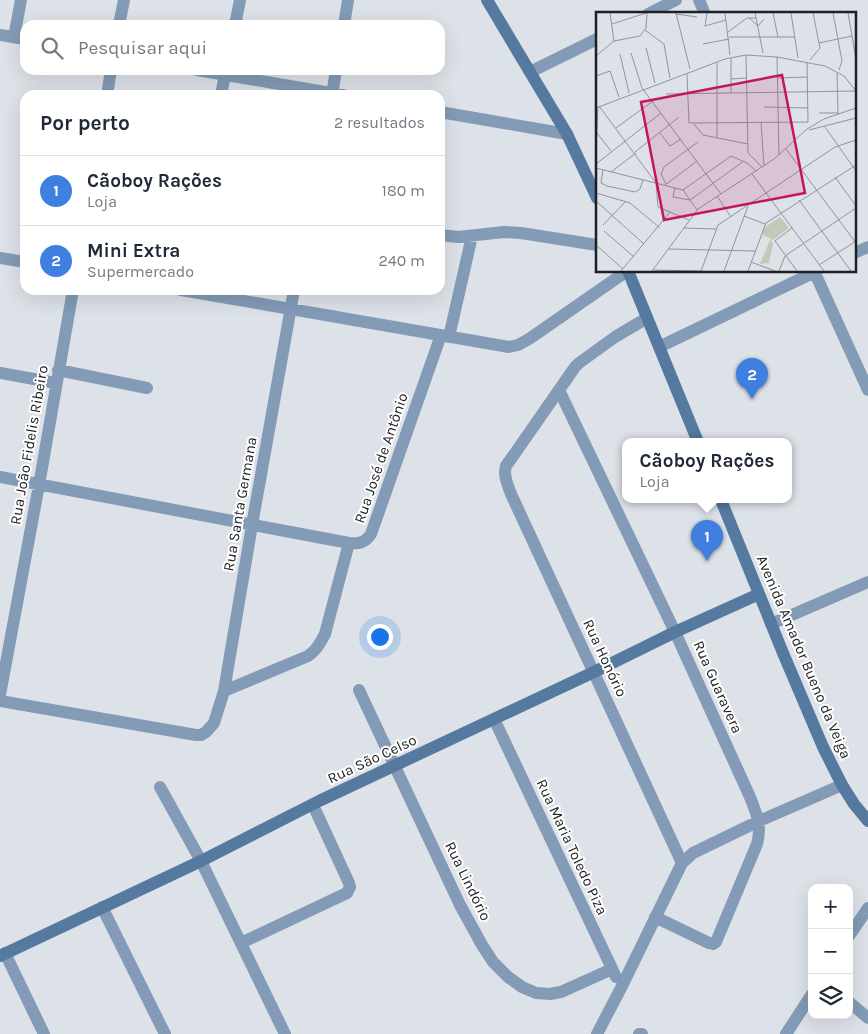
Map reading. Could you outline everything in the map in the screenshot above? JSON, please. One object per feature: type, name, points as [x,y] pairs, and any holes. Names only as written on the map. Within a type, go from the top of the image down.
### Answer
[{"type":"street","points":[[0,35],[19,38],[20,0]]},
{"type":"street","points":[[120,20],[124,0]]},
{"type":"street","points":[[236,20],[240,0]]},
{"type":"street","points":[[345,20],[348,0]]},
{"type":"street","points":[[487,0],[567,134],[596,196]]},
{"type":"street","points":[[652,12],[676,0]]},
{"type":"street","points":[[699,0],[704,12]]},
{"type":"street","points":[[530,72],[596,39]]},
{"type":"street","points":[[108,90],[110,75]]},
{"type":"street","points":[[222,90],[224,75]]},
{"type":"street","points":[[240,75],[316,90]]},
{"type":"street","points":[[336,75],[336,90]]},
{"type":"street","points":[[445,113],[567,134]]},
{"type":"street","points":[[445,236],[458,237],[504,232],[521,233],[596,245]]},
{"type":"street","name":"Rua José de Antônio","points":[[224,691],[308,656],[319,645],[325,634],[349,543],[361,544],[372,534],[445,336],[472,236]]},
{"type":"street","points":[[856,252],[868,247]]},
{"type":"street","points":[[0,258],[20,261]]},
{"type":"street","points":[[210,295],[509,347],[528,339],[626,272]]},
{"type":"street","points":[[627,272],[696,438]]},
{"type":"street","points":[[659,348],[815,272],[868,390]]},
{"type":"street","name":"Rua João Fidelis Ribeiro","points":[[0,695],[72,295]]},
{"type":"street","name":"Rua Santa Germana","points":[[0,700],[196,735],[206,732],[214,723],[224,691],[293,295]]},
{"type":"street","points":[[559,390],[579,363],[614,337],[647,318]]},
{"type":"street","points":[[0,373],[57,377],[147,388]]},
{"type":"street","name":"Rua Honório","points":[[559,390],[506,466],[505,476],[511,494],[682,863]]},
{"type":"street","name":"Rua Guaravera","points":[[559,390],[675,632],[750,797],[759,821],[757,844],[716,942],[709,944],[656,917]]},
{"type":"street","points":[[0,478],[349,543]]},
{"type":"street","name":"Avenida Amador Bueno da Veiga","points":[[722,503],[822,746],[842,785],[868,821]]},
{"type":"street","points":[[771,624],[868,582]]},
{"type":"street","name":"Rua São Celso","points":[[3,954],[201,861],[312,805],[675,632],[759,594]]},
{"type":"street","name":"Rua Lindório","points":[[358,690],[460,905],[482,946],[493,962],[508,977],[522,987],[536,993],[550,994],[561,992],[612,969]]},
{"type":"street","name":"Rua Maria Toledo Piza","points":[[494,719],[621,988]]},
{"type":"street","points":[[597,1034],[682,863],[693,854],[759,821],[842,785]]},
{"type":"street","points":[[160,787],[201,861],[285,1034]]},
{"type":"street","points":[[241,943],[347,893],[349,890],[349,884],[312,805]]},
{"type":"street","points":[[102,907],[165,1034]]},
{"type":"street","points":[[853,930],[868,908]]},
{"type":"street","points":[[3,954],[44,1034]]},
{"type":"street","points":[[786,1034],[808,1000]]},
{"type":"street","points":[[853,1005],[868,1018]]},
{"type":"place","name":"Mini Extra","points":[[752,399]]},
{"type":"place","name":"Cãoboy Rações","points":[[707,561]]}]
